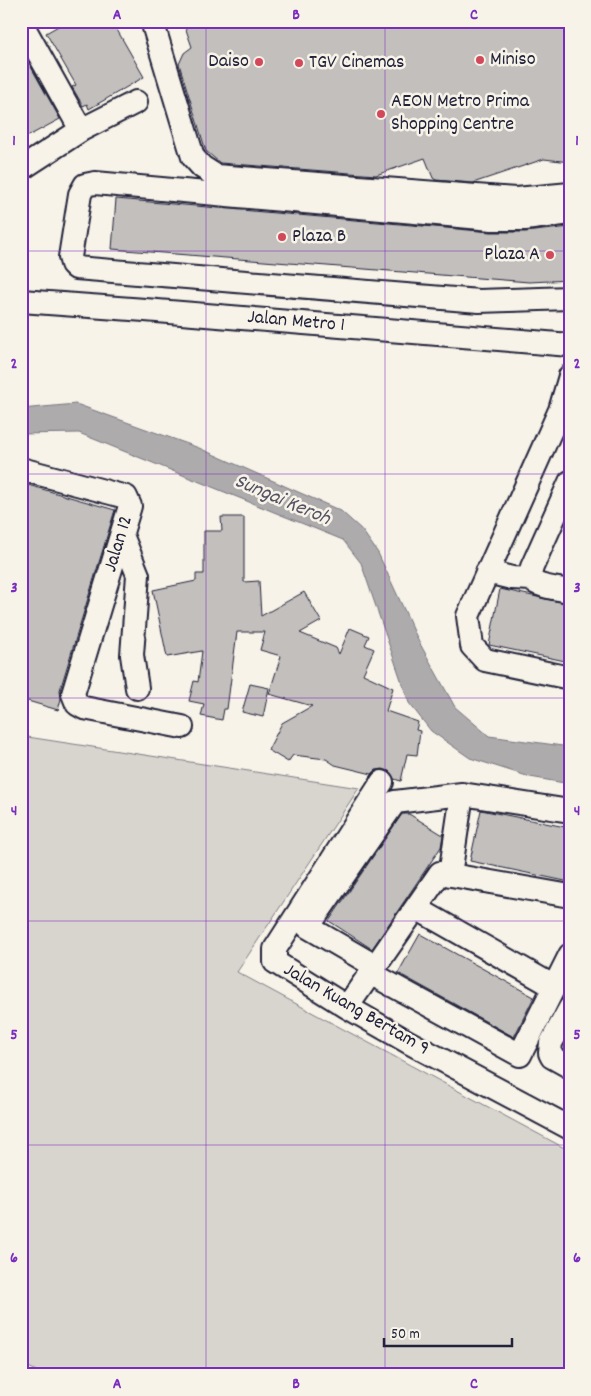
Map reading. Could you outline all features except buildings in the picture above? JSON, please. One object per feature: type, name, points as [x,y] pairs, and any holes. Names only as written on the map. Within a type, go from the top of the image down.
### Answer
[{"type":"street","points":[[152,21],[193,157],[202,167],[216,176],[516,198],[570,194]]},
{"type":"street","points":[[21,22],[81,130]]},
{"type":"street","points":[[21,169],[81,130],[136,102]]},
{"type":"street","points":[[570,213],[525,219],[492,219],[95,183],[85,185],[80,194],[70,257],[72,264],[76,268],[149,274],[479,301],[570,298]]},
{"type":"street","points":[[146,310],[149,274]]},
{"type":"street","name":"Jalan Metro 1","points":[[21,301],[570,345]]},
{"type":"street","points":[[478,337],[479,301]]},
{"type":"street","points":[[570,376],[565,412],[468,616],[472,646],[485,660],[570,678]]},
{"type":"street","name":"Jalan 12","points":[[21,469],[126,497],[130,506],[73,694],[77,704],[84,708],[182,726]]},
{"type":"street","points":[[531,579],[532,567],[570,482]]},
{"type":"street","points":[[122,535],[138,574],[132,654],[136,688]]},
{"type":"street","points":[[488,572],[512,578],[531,579],[539,584],[570,591]]},
{"type":"street","name":"Jalan Kuang Bertam 9","points":[[382,782],[275,949],[275,962],[347,1007],[410,1043],[570,1128]]},
{"type":"street","points":[[450,875],[462,794]]},
{"type":"street","points":[[570,811],[462,794],[394,802],[308,927],[373,970],[520,1055],[570,955]]},
{"type":"street","points":[[347,1007],[440,873],[570,896]]},
{"type":"street","points":[[416,908],[553,986]]},
{"type":"street","points":[[570,1008],[551,1043],[550,1049],[552,1058],[570,1067]]},
{"type":"shaded area","points":[[21,736],[359,788],[237,972],[570,1151],[570,1375],[44,1375],[21,1363]]},
{"type":"water","name":"Sungai Keroh","points":[[76,404],[199,448],[341,511],[362,530],[378,553],[419,642],[455,707],[489,736],[570,747],[570,784],[530,777],[470,758],[431,731],[409,703],[361,563],[343,540],[79,433],[21,434],[21,409]]},
{"type":"place","name":"Miniso","points":[[480,60]]},
{"type":"place","name":"Daiso","points":[[259,62]]},
{"type":"place","name":"TGV Cinemas","points":[[299,63]]},
{"type":"place","name":"AEON Metro Prima Shopping Centre","points":[[381,114]]},
{"type":"place","name":"Plaza B","points":[[282,237]]},
{"type":"place","name":"Plaza A","points":[[550,255]]}]
